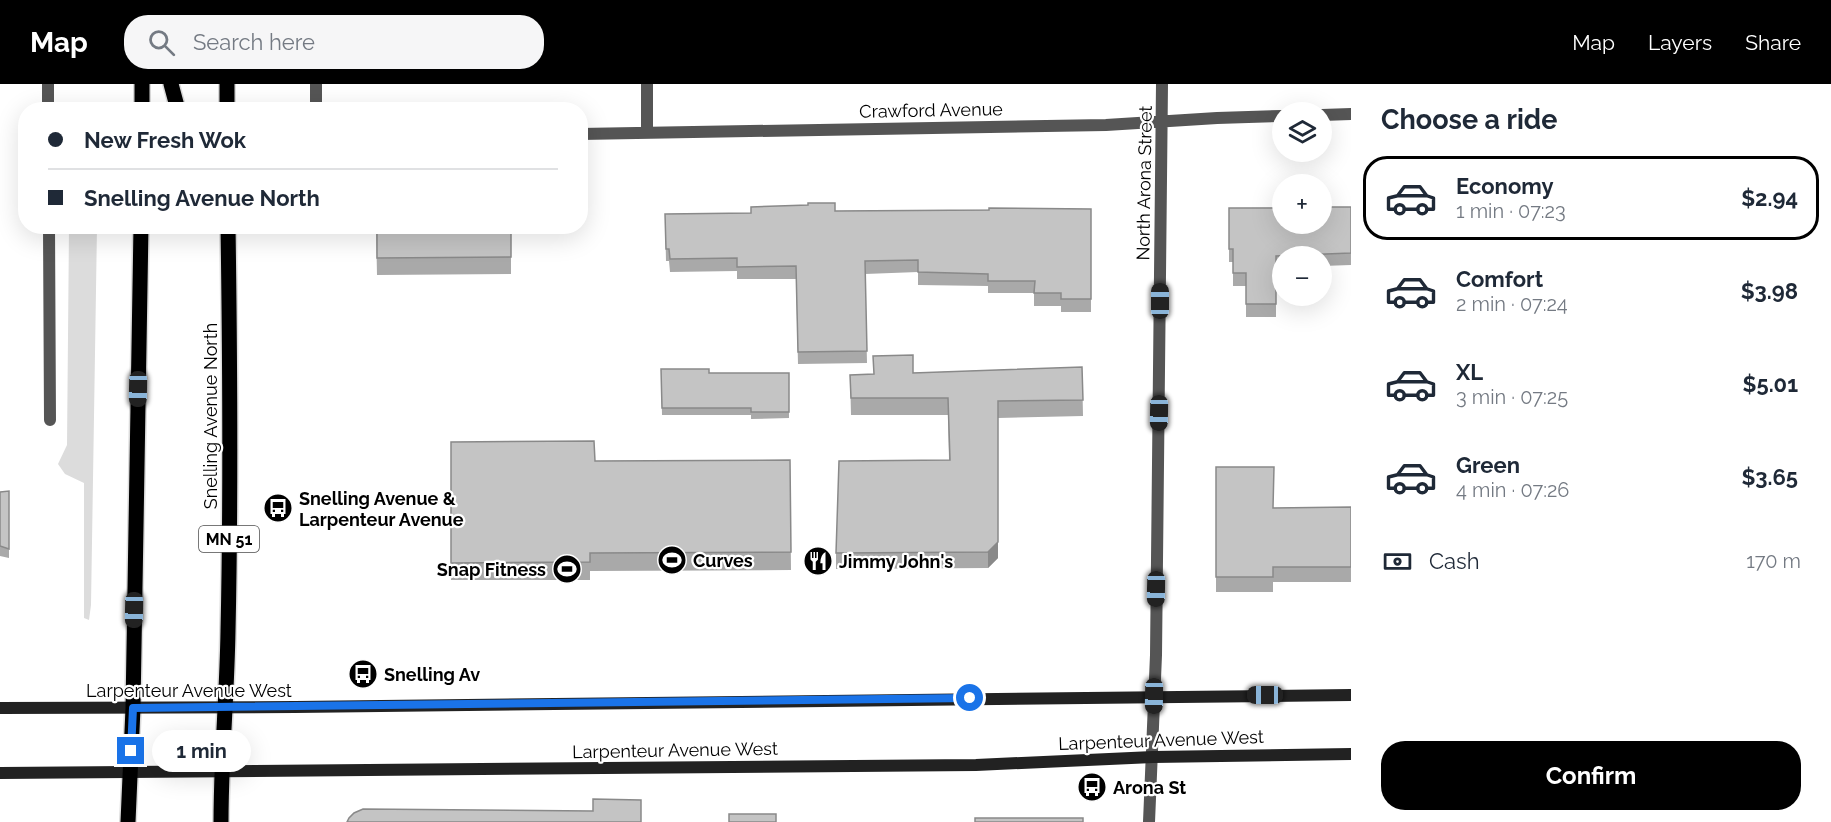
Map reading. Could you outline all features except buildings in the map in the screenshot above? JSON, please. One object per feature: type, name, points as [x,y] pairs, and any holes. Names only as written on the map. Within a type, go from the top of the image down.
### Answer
[{"type":"main road","points":[[142,84],[142,102]]},
{"type":"main road","points":[[171,84],[176,102]]},
{"type":"main road","points":[[226,102],[227,84]]},
{"type":"main road","points":[[128,822],[133,708],[141,234]]},
{"type":"main road","name":"Snelling Avenue North","points":[[221,822],[221,773],[228,633],[230,369],[228,234]]},
{"type":"main road","name":"Larpenteur Avenue West","points":[[0,708],[225,708],[1351,695]]},
{"type":"main road","name":"Larpenteur Avenue West","points":[[0,773],[221,773],[976,765],[1153,757],[1351,754]]},
{"type":"street","points":[[48,84],[48,102]]},
{"type":"street","points":[[316,84],[316,102]]},
{"type":"street","points":[[647,84],[647,133]]},
{"type":"street","name":"North Arona Street","points":[[1149,822],[1153,757],[1162,84]]},
{"type":"street","points":[[1332,115],[1351,114]]},
{"type":"street","name":"Crawford Avenue","points":[[588,134],[1106,125],[1272,116]]},
{"type":"street","points":[[49,234],[50,420]]},
{"type":"shaded area","points":[[69,234],[97,234],[89,620],[84,618],[84,483],[65,474],[58,464],[67,445]]},
{"type":"place","name":"Snelling Avenue & Larpenteur Avenue","points":[[278,508]]},
{"type":"place","name":"Curves","points":[[672,560]]},
{"type":"place","name":"Jimmy John's","points":[[818,561]]},
{"type":"place","name":"Snap Fitness","points":[[567,569]]},
{"type":"place","name":"Snelling Av","points":[[363,674]]},
{"type":"place","name":"Arona St","points":[[1092,787]]},
{"type":"route","points":[[131,751],[133,708],[970,698]]}]
